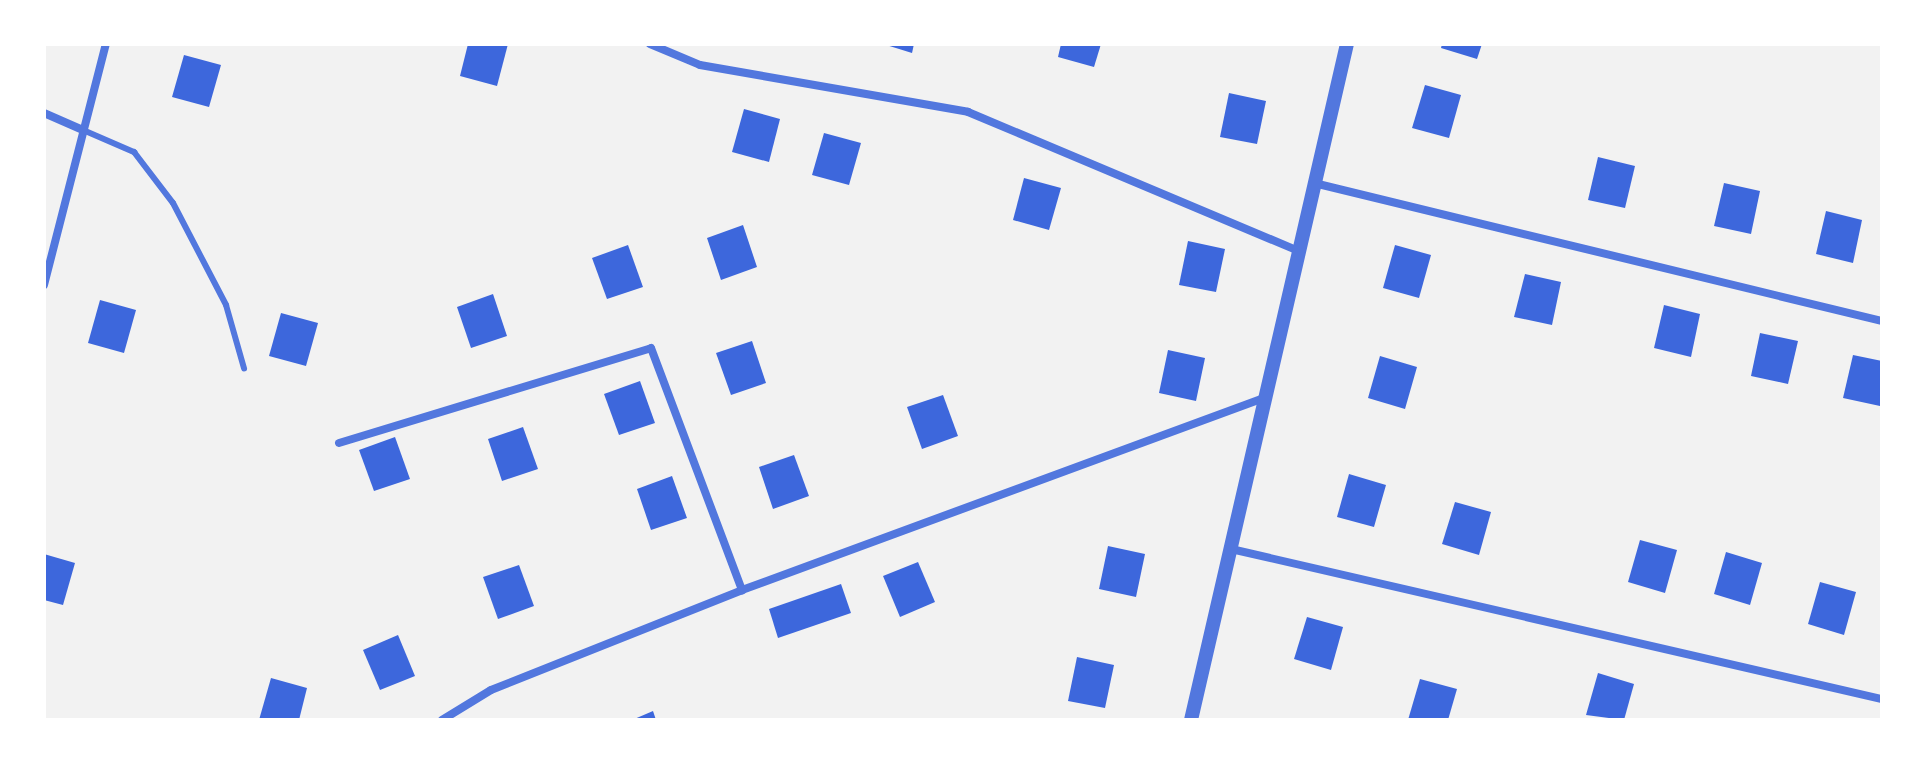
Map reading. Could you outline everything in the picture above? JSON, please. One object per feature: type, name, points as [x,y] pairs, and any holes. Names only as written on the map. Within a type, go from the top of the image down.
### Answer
[{"type":"street","points":[[44,285],[106,44]]},
{"type":"street","points":[[650,44],[700,65],[968,112],[1299,251]]},
{"type":"street","points":[[1191,720],[1347,44]]},
{"type":"street","points":[[44,113],[83,130]]},
{"type":"street","points":[[1314,183],[1882,321]]},
{"type":"street","points":[[339,443],[651,348],[742,590]]},
{"type":"street","points":[[442,720],[491,690],[742,590],[1264,398]]},
{"type":"street","points":[[1231,549],[1882,699]]},
{"type":"lane","points":[[83,130],[134,152],[173,203],[226,305],[244,368]]},
{"type":"building","points":[[468,44],[508,44],[497,86],[460,76]]},
{"type":"building","points":[[883,44],[914,44],[912,53]]},
{"type":"building","points":[[1061,44],[1101,44],[1094,67],[1058,57]]},
{"type":"building","points":[[1442,44],[1482,44],[1477,59],[1441,48]]},
{"type":"building","points":[[184,55],[221,65],[209,107],[172,97]]},
{"type":"building","points":[[1425,85],[1461,95],[1449,138],[1412,128]]},
{"type":"building","points":[[1229,93],[1266,101],[1257,144],[1220,137]]},
{"type":"building","points":[[744,109],[780,119],[769,162],[732,152]]},
{"type":"building","points":[[824,133],[861,143],[849,185],[812,175]]},
{"type":"building","points":[[1598,157],[1635,166],[1625,208],[1588,200]]},
{"type":"building","points":[[1024,178],[1061,188],[1049,230],[1013,220]]},
{"type":"building","points":[[1724,183],[1760,191],[1751,234],[1714,226]]},
{"type":"building","points":[[1826,211],[1862,220],[1853,263],[1816,254]]},
{"type":"building","points":[[743,225],[757,267],[721,280],[707,238]]},
{"type":"building","points":[[1188,241],[1225,249],[1216,292],[1179,285]]},
{"type":"building","points":[[628,245],[643,287],[607,299],[592,258]]},
{"type":"building","points":[[1395,245],[1431,255],[1419,298],[1383,288]]},
{"type":"building","points":[[1525,274],[1561,282],[1552,325],[1514,317]]},
{"type":"building","points":[[493,294],[507,336],[471,348],[457,307]]},
{"type":"building","points":[[100,300],[136,310],[124,353],[88,343]]},
{"type":"building","points":[[1664,305],[1700,314],[1691,357],[1654,348]]},
{"type":"building","points":[[281,313],[318,323],[306,366],[269,356]]},
{"type":"building","points":[[1760,333],[1798,341],[1788,384],[1751,376]]},
{"type":"building","points":[[752,341],[766,383],[731,395],[716,353]]},
{"type":"building","points":[[1168,350],[1205,358],[1196,401],[1159,393]]},
{"type":"building","points":[[1853,355],[1882,361],[1880,406],[1843,398]]},
{"type":"building","points":[[1380,356],[1417,367],[1405,409],[1368,398]]},
{"type":"building","points":[[640,381],[655,423],[619,435],[604,394]]},
{"type":"building","points":[[943,395],[958,436],[922,449],[907,407]]},
{"type":"building","points":[[523,427],[538,469],[502,481],[488,439]]},
{"type":"building","points":[[395,437],[410,479],[374,491],[359,450]]},
{"type":"building","points":[[794,455],[809,496],[773,509],[759,467]]},
{"type":"building","points":[[1349,474],[1386,485],[1374,527],[1337,517]]},
{"type":"building","points":[[672,476],[687,518],[651,530],[637,489]]},
{"type":"building","points":[[1455,502],[1491,512],[1479,555],[1442,544]]},
{"type":"building","points":[[1640,540],[1677,550],[1665,593],[1628,582]]},
{"type":"building","points":[[1108,546],[1145,554],[1136,597],[1099,589]]},
{"type":"building","points":[[1726,552],[1762,563],[1750,605],[1714,594]]},
{"type":"building","points":[[44,554],[75,563],[63,605],[44,600]]},
{"type":"building","points":[[918,562],[935,602],[900,617],[883,576]]},
{"type":"building","points":[[519,565],[534,606],[498,619],[483,577]]},
{"type":"building","points":[[1820,582],[1856,592],[1844,635],[1808,624]]},
{"type":"building","points":[[841,584],[851,613],[778,638],[769,609]]},
{"type":"building","points":[[1307,617],[1343,627],[1331,670],[1294,659]]},
{"type":"building","points":[[398,635],[415,676],[380,690],[363,650]]},
{"type":"building","points":[[1077,657],[1114,665],[1105,708],[1068,701]]},
{"type":"building","points":[[1598,673],[1634,684],[1624,720],[1586,715]]},
{"type":"building","points":[[271,678],[307,688],[299,720],[259,720]]},
{"type":"building","points":[[1420,679],[1457,689],[1448,720],[1408,720]]},
{"type":"building","points":[[653,711],[656,720],[632,720]]}]
